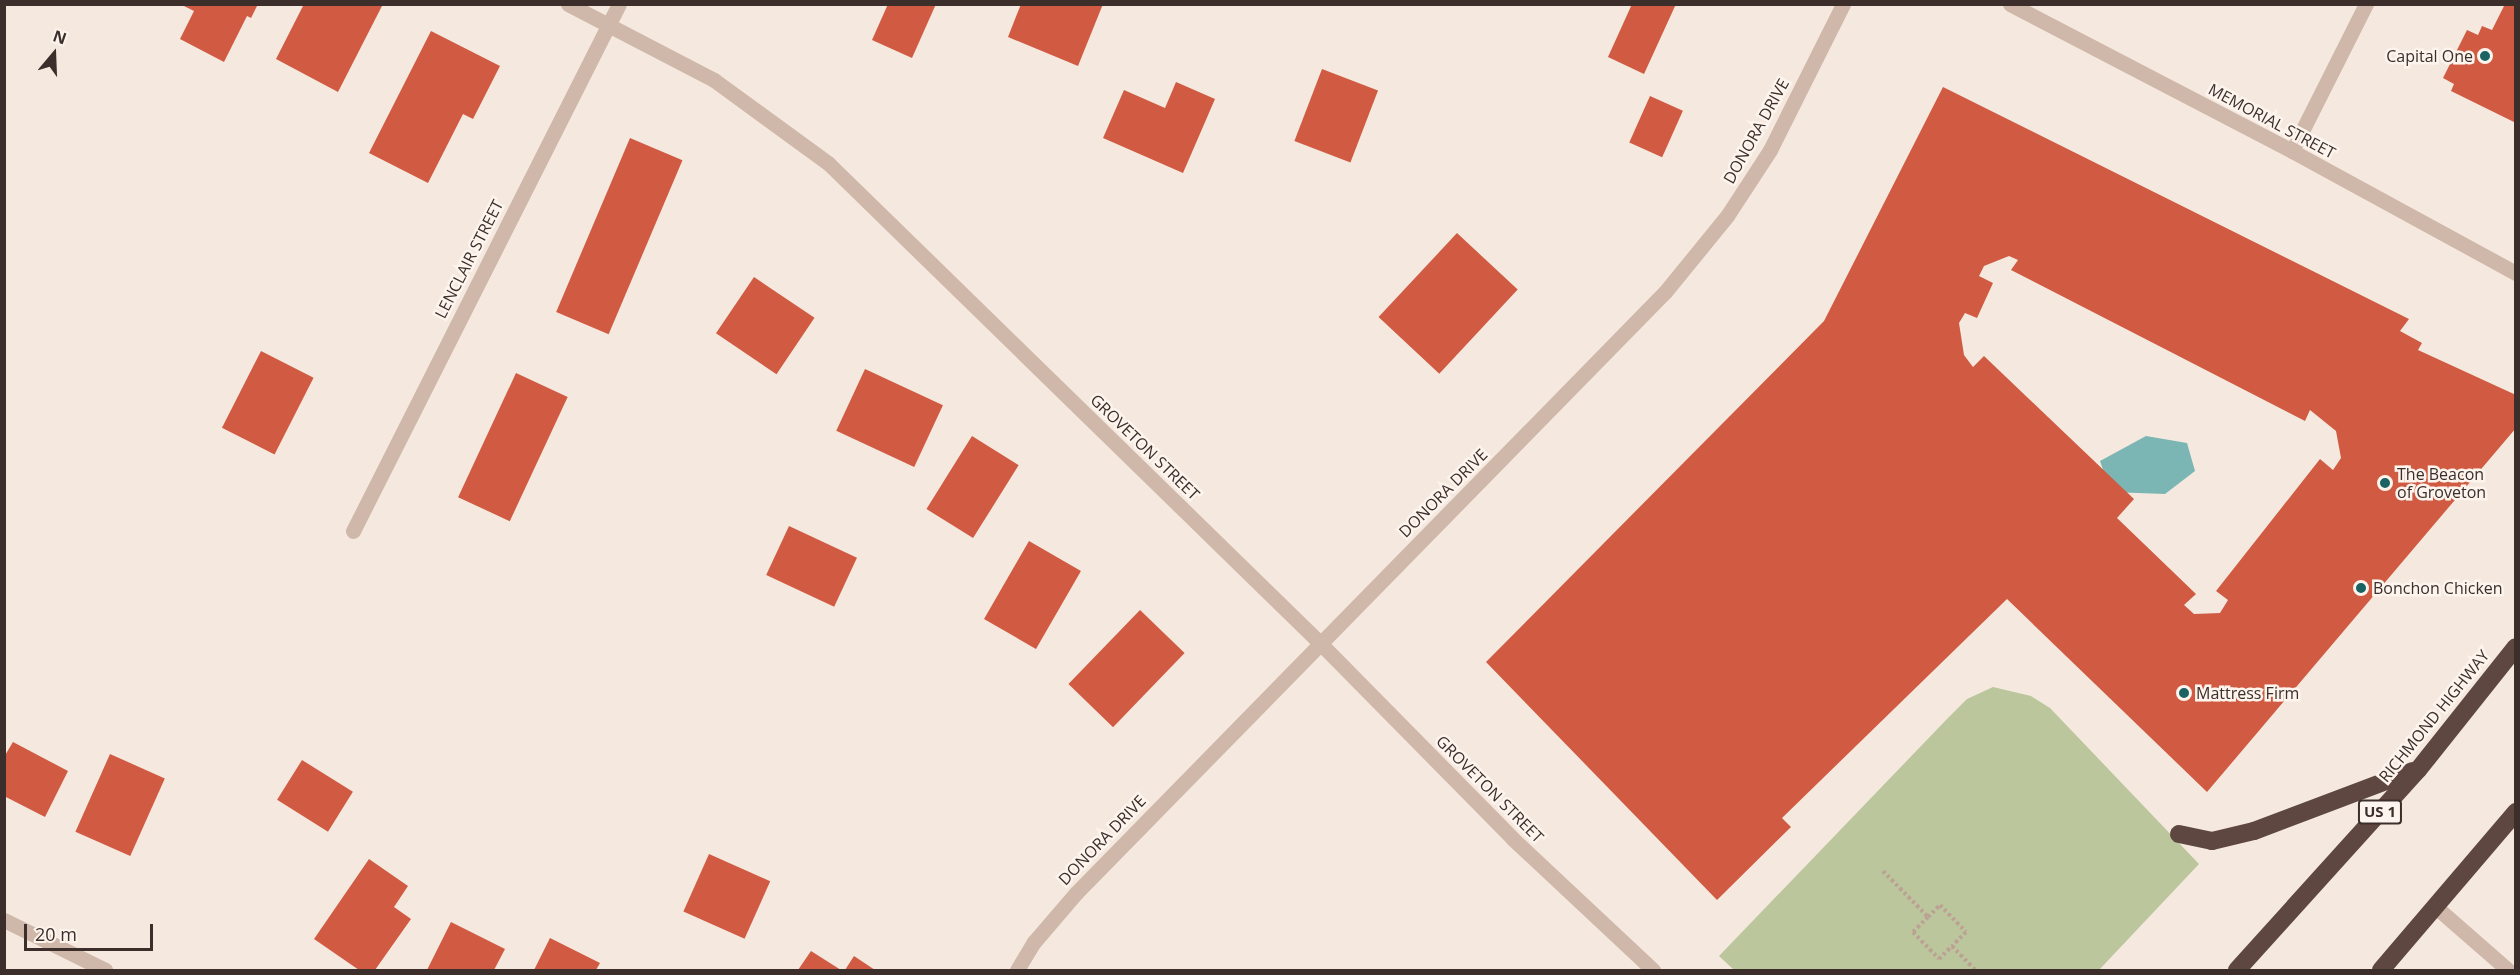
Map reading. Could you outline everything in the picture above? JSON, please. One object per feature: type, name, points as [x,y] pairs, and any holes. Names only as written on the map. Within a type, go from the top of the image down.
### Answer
[{"type":"highway","name":"RICHMOND HIGHWAY","points":[[2237,970],[2418,770],[2516,647]]},
{"type":"highway","points":[[2179,834],[2212,841],[2254,831],[2418,770]]},
{"type":"highway","points":[[2381,970],[2437,908],[2516,812]]},
{"type":"street","name":"GROVETON STREET","points":[[568,4],[714,80],[829,164],[1319,642],[1513,839],[1653,970]]},
{"type":"street","name":"LENCLAIR STREET","points":[[353,531],[606,24],[619,4]]},
{"type":"street","name":"DONORA DRIVE","points":[[1017,970],[1034,942],[1076,893],[1319,642],[1665,292],[1727,216],[1770,150],[1844,4]]},
{"type":"street","name":"MEMORIAL STREET","points":[[2010,4],[2292,150],[2516,273]]},
{"type":"street","points":[[2292,150],[2366,4]]},
{"type":"street","points":[[2437,908],[2508,970]]},
{"type":"street","points":[[4,920],[105,970]]},
{"type":"path","points":[[1883,872],[1928,917]]},
{"type":"path","points":[[1940,905],[1966,932],[1939,959],[1912,932],[1928,917],[1940,905]]},
{"type":"path","points":[[1952,946],[1975,970]]},
{"type":"green space","points":[[1993,687],[2031,696],[2050,708],[2199,864],[2099,970],[1734,970],[1719,956],[1967,699]]},
{"type":"water","points":[[2146,436],[2187,443],[2195,471],[2165,494],[2111,492],[2100,461]]},
{"type":"building","points":[[180,4],[258,4],[251,18],[247,16],[224,62],[180,39],[194,11]]},
{"type":"building","points":[[304,4],[383,4],[338,92],[276,59]]},
{"type":"building","points":[[888,4],[936,4],[912,58],[872,40]]},
{"type":"building","points":[[1021,4],[1103,4],[1078,66],[1008,37]]},
{"type":"building","points":[[1632,4],[1676,4],[1644,74],[1608,57]]},
{"type":"building","name":"Capital One","points":[[2505,4],[2516,4],[2516,123],[2451,91],[2454,84],[2443,78],[2467,30],[2478,35],[2482,26],[2492,30]]},
{"type":"building","points":[[431,31],[500,66],[473,119],[463,114],[428,183],[369,153]]},
{"type":"building","points":[[1322,69],[1378,91],[1350,162],[1294,141]]},
{"type":"building","points":[[1176,82],[1215,99],[1183,173],[1103,138],[1124,90],[1165,108]]},
{"type":"building","name":"The Beacon of Groveton","points":[[1943,87],[2409,319],[2400,331],[2422,343],[2418,350],[2516,395],[2516,428],[2207,792],[2007,599],[1782,818],[1791,827],[1717,900],[1486,662],[1824,321]],"holes":[[[2009,256],[2018,260],[2011,270],[2305,421],[2310,410],[2336,431],[2341,458],[2333,470],[2320,459],[2216,591],[2228,600],[2220,613],[2194,614],[2184,605],[2196,594],[2117,518],[2134,499],[1984,356],[1973,367],[1964,355],[1959,323],[1965,313],[1977,318],[1993,283],[1979,276],[1984,266]]]},
{"type":"building","points":[[1650,96],[1683,111],[1662,157],[1629,143]]},
{"type":"building","points":[[630,138],[682,160],[609,334],[556,312]]},
{"type":"building","points":[[1457,233],[1518,290],[1439,374],[1379,317]]},
{"type":"building","points":[[754,277],[815,318],[776,374],[716,333]]},
{"type":"building","points":[[261,351],[314,378],[275,454],[222,428]]},
{"type":"building","points":[[865,369],[943,405],[914,467],[836,431]]},
{"type":"building","points":[[516,373],[568,397],[510,521],[458,497]]},
{"type":"building","points":[[972,436],[1019,465],[973,538],[926,509]]},
{"type":"building","points":[[789,526],[857,558],[834,607],[766,575]]},
{"type":"building","points":[[1029,541],[1081,571],[1036,649],[984,619]]},
{"type":"building","points":[[1140,610],[1185,653],[1113,727],[1068,684]]},
{"type":"building","points":[[13,742],[68,771],[45,817],[4,796],[4,757]]},
{"type":"building","points":[[110,754],[165,778],[130,856],[75,832]]},
{"type":"building","points":[[302,760],[353,792],[328,832],[277,800]]},
{"type":"building","points":[[709,854],[770,881],[745,939],[683,912]]},
{"type":"building","points":[[369,859],[408,886],[394,907],[411,919],[375,970],[359,970],[314,939]]},
{"type":"building","points":[[451,922],[505,949],[494,970],[427,970]]},
{"type":"building","points":[[550,938],[600,963],[596,970],[534,970]]},
{"type":"building","points":[[811,951],[841,970],[798,970]]},
{"type":"building","points":[[854,956],[875,970],[845,970]]},
{"type":"place","name":"Capital One","points":[[2485,56]]},
{"type":"place","name":"The Beacon of Groveton","points":[[2385,483]]},
{"type":"place","name":"Bonchon Chicken","points":[[2361,588]]},
{"type":"place","name":"Mattress Firm","points":[[2184,693]]}]
